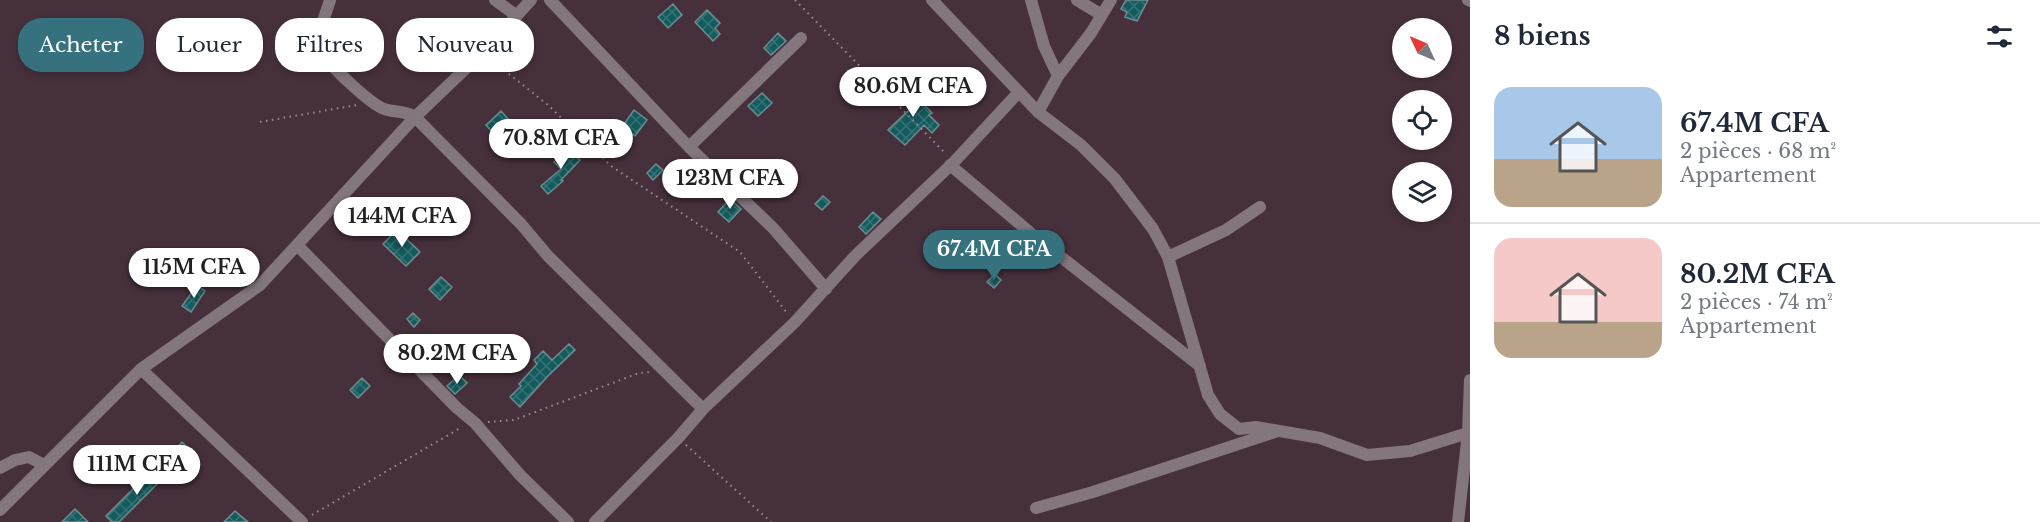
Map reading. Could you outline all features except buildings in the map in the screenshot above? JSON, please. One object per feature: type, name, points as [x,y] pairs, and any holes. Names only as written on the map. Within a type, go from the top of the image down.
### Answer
[{"type":"street","points":[[330,0],[321,30],[320,49],[333,67],[372,102],[385,109],[405,111],[415,117],[549,256],[703,409]]},
{"type":"street","points":[[495,0],[517,16],[531,0]]},
{"type":"street","points":[[550,0],[690,147],[773,228],[826,288]]},
{"type":"street","points":[[932,0],[1018,93],[1038,112],[1081,145],[1115,179],[1153,229],[1168,257],[1208,395],[1220,414],[1239,429],[1256,427],[1320,438],[1367,455],[1410,451],[1468,433]]},
{"type":"street","points":[[1032,0],[1044,46],[1058,76]]},
{"type":"street","points":[[1077,0],[1101,15]]},
{"type":"street","points":[[1038,112],[1058,76],[1091,33],[1111,0]]},
{"type":"street","points":[[690,147],[801,38]]},
{"type":"street","points":[[0,510],[141,369],[260,285],[415,117],[462,72]]},
{"type":"street","points":[[595,522],[678,438],[703,409],[795,322],[856,255],[952,164],[1018,93]]},
{"type":"street","points":[[952,164],[1032,236],[1201,367]]},
{"type":"street","points":[[1168,257],[1226,230],[1260,207]]},
{"type":"street","points":[[297,245],[457,408],[475,423],[520,475],[568,522]]},
{"type":"street","points":[[141,369],[301,522]]},
{"type":"street","points":[[1458,522],[1468,433],[1470,380]]},
{"type":"street","points":[[1036,508],[1094,492],[1279,430]]},
{"type":"street","points":[[0,468],[15,460],[29,457],[44,465]]},
{"type":"path","points":[[795,0],[952,164]]},
{"type":"path","points":[[506,72],[548,105],[611,166],[740,252],[795,322]]},
{"type":"path","points":[[260,122],[372,102]]},
{"type":"path","points":[[678,438],[771,522]]}]
